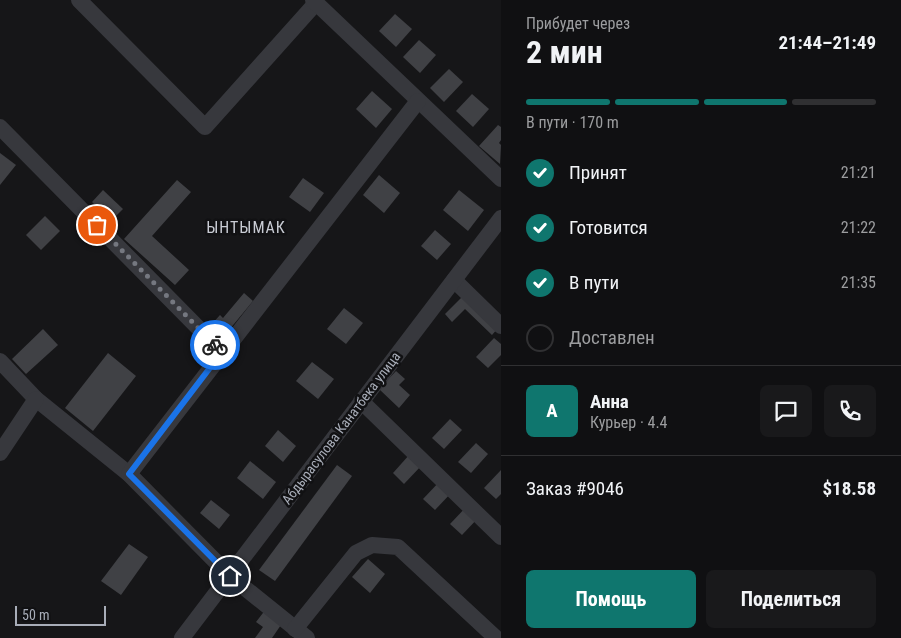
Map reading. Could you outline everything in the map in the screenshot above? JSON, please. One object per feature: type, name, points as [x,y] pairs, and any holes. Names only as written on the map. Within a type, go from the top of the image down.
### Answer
[{"type":"street","points":[[79,0],[205,126],[314,2],[501,179]]},
{"type":"street","points":[[129,474],[418,101]]},
{"type":"street","points":[[0,127],[222,352]]},
{"type":"street","name":"Абдырасулова Канатбека улица","points":[[182,638],[501,218]]},
{"type":"street","points":[[454,280],[501,326]]},
{"type":"street","points":[[0,361],[36,399],[129,474],[230,576],[301,633],[356,553],[372,545],[398,547],[496,638]]},
{"type":"street","points":[[0,453],[36,399]]},
{"type":"street","points":[[361,401],[501,537]]},
{"type":"building","points":[[395,14],[412,29],[396,47],[379,31]]},
{"type":"building","points":[[419,40],[436,55],[420,73],[403,57]]},
{"type":"building","points":[[449,69],[463,82],[444,102],[430,88]]},
{"type":"building","points":[[372,91],[392,109],[376,128],[356,109]]},
{"type":"building","points":[[472,94],[489,109],[473,127],[456,111]]},
{"type":"building","points":[[498,125],[501,127],[501,140],[499,143],[501,145],[500,164],[479,146]]},
{"type":"building","points":[[0,153],[16,165],[0,185]]},
{"type":"building","points":[[379,175],[400,193],[384,213],[363,195]]},
{"type":"building","points":[[303,178],[324,193],[310,212],[289,197]]},
{"type":"building","points":[[177,180],[191,192],[152,236],[189,270],[175,285],[124,239]]},
{"type":"building","points":[[103,190],[123,209],[111,221],[92,202]]},
{"type":"building","points":[[459,190],[484,210],[468,231],[443,210]]},
{"type":"building","points":[[45,216],[60,231],[41,250],[26,235]]},
{"type":"building","points":[[435,230],[451,244],[437,260],[421,246]]},
{"type":"building","points":[[244,293],[253,301],[224,336],[211,325],[220,315],[223,318]]},
{"type":"building","points":[[464,295],[498,328],[492,335],[465,309],[452,322],[445,314]]},
{"type":"building","points":[[344,308],[363,323],[346,344],[327,329]]},
{"type":"building","points":[[43,329],[58,345],[26,374],[12,359]]},
{"type":"building","points":[[494,338],[501,344],[501,355],[488,368],[476,357]]},
{"type":"building","points":[[108,353],[136,376],[93,431],[65,408]]},
{"type":"building","points":[[312,362],[334,379],[318,399],[296,381]]},
{"type":"building","points":[[396,371],[405,379],[399,385],[410,395],[399,408],[379,389]]},
{"type":"building","points":[[450,419],[462,430],[444,449],[432,438]]},
{"type":"building","points":[[278,430],[296,446],[283,462],[265,446]]},
{"type":"building","points":[[476,443],[488,454],[471,473],[458,462]]},
{"type":"building","points":[[410,454],[422,465],[404,484],[393,473]]},
{"type":"building","points":[[250,461],[276,482],[263,499],[237,478]]},
{"type":"building","points":[[337,465],[352,476],[275,581],[259,570]]},
{"type":"building","points":[[501,470],[501,494],[496,499],[484,488]]},
{"type":"building","points":[[441,480],[453,491],[435,510],[423,499]]},
{"type":"building","points":[[211,500],[230,515],[219,529],[200,513]]},
{"type":"building","points":[[468,505],[480,516],[462,535],[450,524]]},
{"type":"building","points":[[129,544],[148,557],[121,595],[101,581]]},
{"type":"building","points":[[368,559],[385,574],[370,593],[352,577]]},
{"type":"building","points":[[266,609],[283,622],[272,638],[255,638],[263,627],[256,622]]},
{"type":"way so far","points":[[97,225],[215,345]]},
{"type":"district","name":"ЫНТЫМАК","points":[[246,227]]},
{"type":"route","points":[[215,345],[222,352],[129,474],[230,576]]}]
